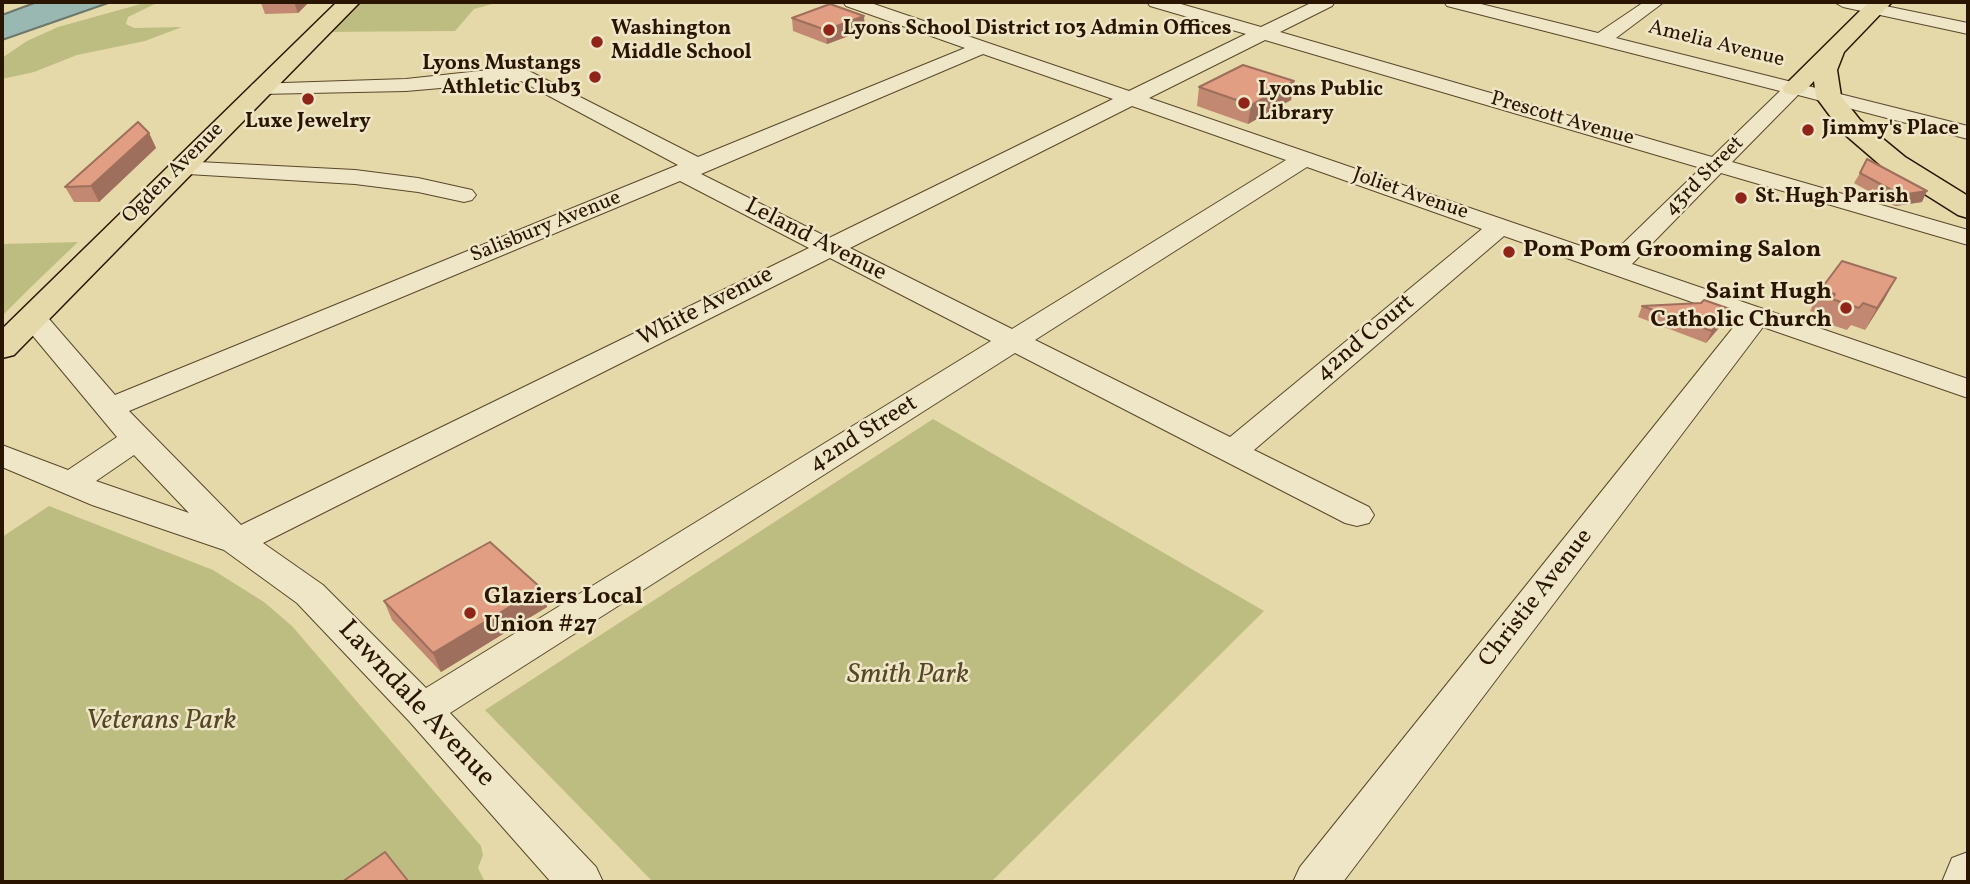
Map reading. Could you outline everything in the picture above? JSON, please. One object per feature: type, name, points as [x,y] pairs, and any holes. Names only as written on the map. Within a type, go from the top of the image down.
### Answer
[{"type":"main road","name":"Ogden Avenue","points":[[2,348],[179,168],[349,2]]},
{"type":"main road","points":[[1794,88],[1877,5]]},
{"type":"main road","points":[[1833,50],[1825,70],[1829,97],[1851,127],[1870,145],[1916,178],[1968,209]]},
{"type":"street","name":"Joliet Avenue","points":[[852,2],[1968,389]]},
{"type":"street","name":"Prescott Avenue","points":[[1156,2],[1968,238]]},
{"type":"street","name":"White Avenue","points":[[237,542],[1129,97],[1326,2]]},
{"type":"street","name":"Amelia Avenue","points":[[1453,2],[1968,132]]},
{"type":"street","points":[[1602,39],[1655,2]]},
{"type":"street","points":[[1843,2],[1877,5],[1968,29]]},
{"type":"street","name":"Salisbury Avenue","points":[[109,408],[983,47]]},
{"type":"street","name":"Leland Avenue","points":[[260,88],[406,85],[498,75],[525,75],[689,160],[689,177],[1357,515]]},
{"type":"street","name":"43rd Street","points":[[1615,266],[1794,88]]},
{"type":"street","name":"42nd Street","points":[[423,710],[1304,159]]},
{"type":"street","points":[[179,168],[279,171],[355,177],[418,185],[464,195]]},
{"type":"street","name":"42nd Court","points":[[1232,452],[1501,226]]},
{"type":"street","name":"Christie Avenue","points":[[1316,882],[1757,316]]},
{"type":"street","name":"Lawndale Avenue","points":[[33,318],[136,439],[237,542],[310,594],[423,710],[580,882]]},
{"type":"street","points":[[69,484],[136,439]]},
{"type":"street","name":"Lawndale Avenue","points":[[2,455],[69,484],[237,542]]},
{"type":"street","points":[[1965,882],[1968,872]]},
{"type":"green space","points":[[148,2],[159,2],[128,17],[126,24],[134,28],[182,27],[145,41],[77,55],[34,72],[2,79],[2,58],[27,41],[58,27]]},
{"type":"green space","points":[[351,2],[500,2],[474,9],[455,31],[321,32]]},
{"type":"green space","points":[[78,242],[31,287],[2,316],[2,244]]},
{"type":"green space","name":"Smith Park","points":[[933,419],[1264,611],[991,882],[653,882],[485,710]]},
{"type":"green space","name":"Veterans Park","points":[[49,506],[213,570],[264,602],[292,626],[481,846],[483,855],[478,868],[485,882],[2,882],[2,537]]},
{"type":"water","points":[[37,2],[111,2],[2,40],[2,15]]},
{"type":"building","points":[[830,4],[864,16],[826,30],[792,18]]},
{"type":"building","points":[[1243,65],[1294,81],[1251,105],[1199,87]]},
{"type":"building","points":[[138,122],[149,133],[91,186],[65,187]]},
{"type":"building","points":[[1867,159],[1927,191],[1901,195],[1860,173]]},
{"type":"building","points":[[1842,261],[1896,278],[1877,308],[1863,303],[1859,308],[1832,299],[1835,294],[1821,289]]},
{"type":"building","points":[[1704,300],[1730,309],[1712,331],[1642,306],[1701,303]]},
{"type":"building","name":"Glaziers Local Union #27","points":[[490,542],[541,588],[433,653],[384,601]]},
{"type":"building","points":[[385,852],[409,882],[342,882]]},
{"type":"place","name":"Lyons School District 103 Admin Offices","points":[[829,30]]},
{"type":"place","name":"Washington Middle School","points":[[597,42]]},
{"type":"place","name":"Lyons Mustangs Athletic Club3","points":[[595,77]]},
{"type":"place","name":"Luxe Jewelry","points":[[308,99]]},
{"type":"place","name":"Lyons Public Library","points":[[1244,103]]},
{"type":"place","name":"Jimmy's Place","points":[[1808,130]]},
{"type":"place","name":"St. Hugh Parish","points":[[1741,198]]},
{"type":"place","name":"Pom Pom Grooming Salon","points":[[1509,252]]},
{"type":"place","name":"Saint Hugh Catholic Church","points":[[1846,308]]},
{"type":"place","name":"Glaziers Local Union #27","points":[[470,613]]}]
